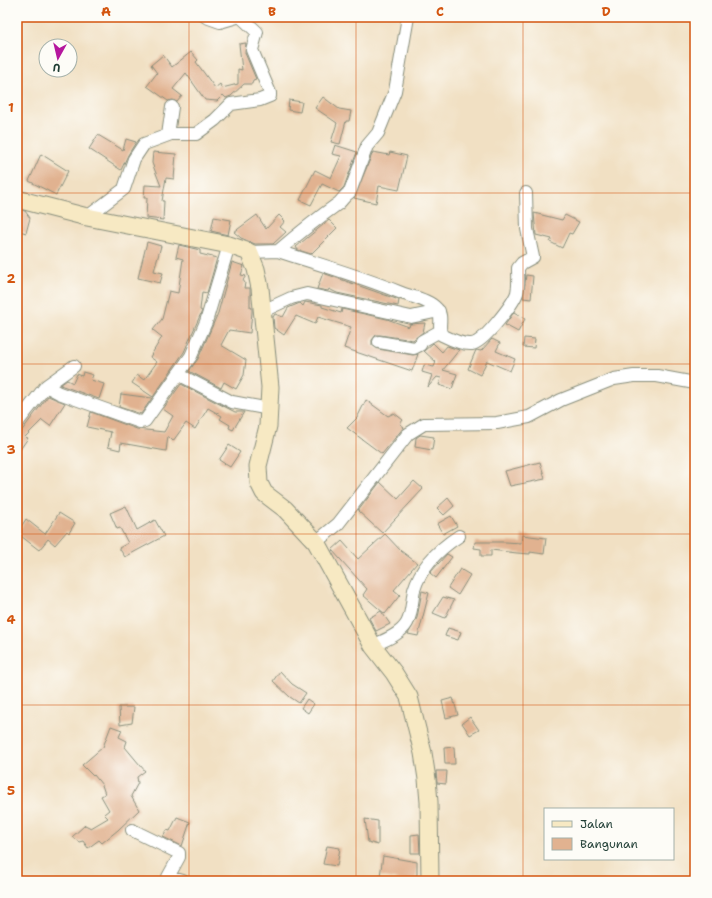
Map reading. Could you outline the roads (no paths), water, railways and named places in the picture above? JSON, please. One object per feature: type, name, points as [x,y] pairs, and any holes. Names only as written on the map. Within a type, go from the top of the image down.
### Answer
[{"type":"street","points":[[206,17],[220,22],[237,17]]},
{"type":"street","points":[[87,216],[124,189],[140,148],[150,141],[168,135],[196,134],[215,120],[231,104],[260,100],[270,96],[252,50],[257,32],[241,17]]},
{"type":"street","points":[[278,251],[309,224],[340,202],[353,187],[367,146],[378,133],[395,91],[400,71],[408,17]]},
{"type":"street","points":[[168,135],[172,108]]},
{"type":"street","points":[[17,199],[87,216],[229,245],[249,252],[278,251],[390,288],[427,302],[439,311],[441,316],[440,331],[444,336],[460,342],[475,343],[498,321],[513,301],[519,280],[518,268],[522,262],[533,257],[527,229],[526,193]]},
{"type":"street","points":[[46,386],[59,394],[143,422],[191,356],[206,322],[229,245]]},
{"type":"street","points":[[249,252],[256,269],[263,311],[270,387],[268,426],[258,466],[259,483],[264,493],[285,509],[316,542],[374,646],[394,673],[409,697],[423,753],[429,802],[430,881]]},
{"type":"street","points":[[263,311],[303,294],[318,296],[377,311],[411,317],[439,311]]},
{"type":"street","points":[[379,342],[414,348],[420,345],[422,341],[440,331]]},
{"type":"street","points":[[17,423],[46,386],[74,366]]},
{"type":"street","points":[[178,374],[232,402],[270,409]]},
{"type":"street","points":[[316,542],[338,524],[408,434],[424,424],[497,422],[530,417],[561,400],[614,379],[634,376],[657,376],[695,383]]},
{"type":"street","points":[[374,646],[392,636],[406,623],[415,589],[423,572],[443,547],[459,536]]},
{"type":"street","points":[[132,830],[179,853],[180,857],[168,879],[183,881]]}]
